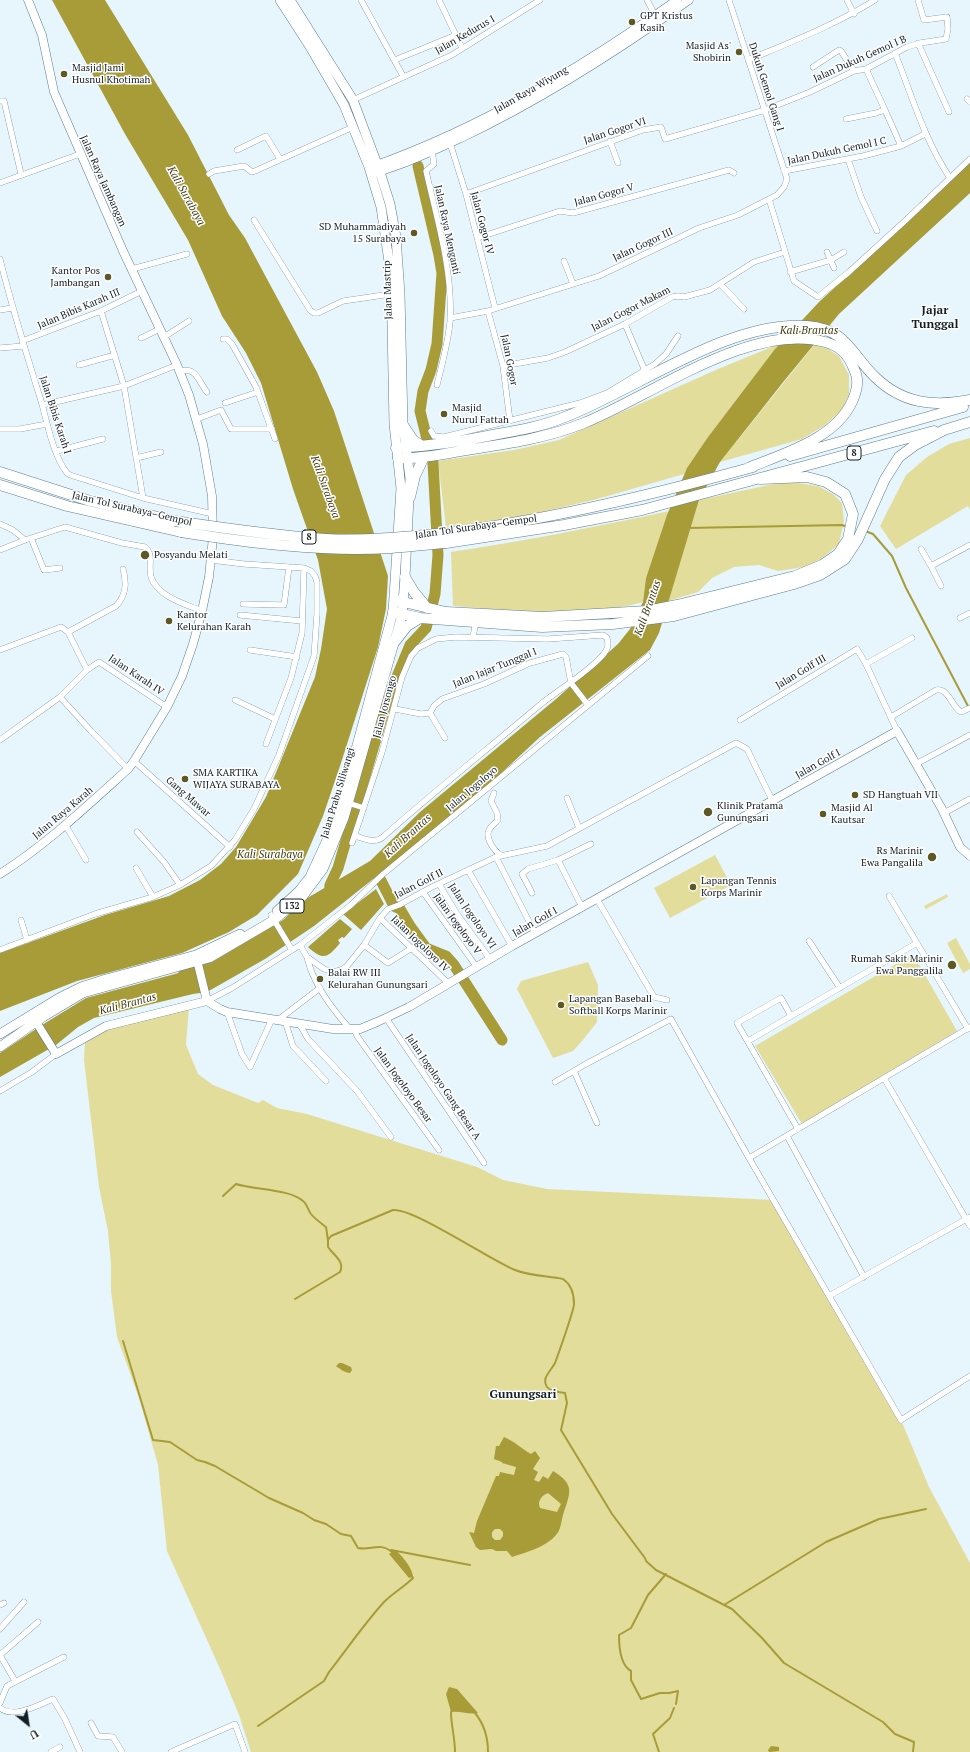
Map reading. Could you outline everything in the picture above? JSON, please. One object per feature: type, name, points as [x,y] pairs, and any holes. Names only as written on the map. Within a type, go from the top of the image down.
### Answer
[{"type":"highway","points":[[397,453],[408,459],[428,451],[531,428],[564,417],[609,398],[723,342],[747,333],[786,327],[806,326],[819,328],[837,340],[852,362],[856,374],[857,387],[853,402],[842,418],[828,431],[802,446],[748,468]]},
{"type":"highway","points":[[486,437],[547,434],[583,423],[710,361],[752,344],[778,338],[797,337],[846,341],[874,376],[889,388],[906,397],[925,404],[950,404],[970,400]]},
{"type":"highway","name":"Jalan Tol Surabaya–Gempol","points":[[0,486],[67,506],[181,532],[252,543],[326,547],[390,548],[566,514],[640,496],[734,472],[970,405]]},
{"type":"highway","points":[[477,618],[542,627],[614,624],[674,616],[794,584],[820,575],[844,559],[853,539],[864,523],[885,479],[899,457],[915,445],[944,430],[970,422]]},
{"type":"highway","name":"Jalan Tol Surabaya–Gempol","points":[[0,472],[90,501],[175,521],[251,532],[327,539],[445,538],[564,525],[642,510],[970,422]]},
{"type":"highway","points":[[403,426],[413,440],[428,451]]},
{"type":"highway","points":[[397,453],[406,448],[428,451]]},
{"type":"highway","points":[[410,497],[415,476],[428,451]]},
{"type":"highway","points":[[397,613],[422,618],[444,616],[477,618],[543,617],[648,611],[810,571],[838,554],[853,539],[853,514],[845,494],[826,482],[807,477],[760,479]]},
{"type":"highway","points":[[405,577],[414,592],[428,609]]},
{"type":"highway","points":[[399,602],[428,609],[444,616]]},
{"type":"highway","points":[[393,644],[407,626],[422,618]]},
{"type":"main road","name":"Jalan Raya Jambangan","points":[[28,0],[42,35],[54,92],[80,154],[132,269],[179,368],[196,418],[208,470],[212,496],[213,514],[211,560]]},
{"type":"main road","name":"Jalan Mastrip","points":[[280,0],[333,84],[390,204],[396,237],[403,426],[408,459],[410,497],[405,577],[399,602]]},
{"type":"main road","name":"Jalan Mastrip","points":[[290,0],[353,100],[374,169],[387,240],[391,294],[394,424],[400,504],[399,602]]},
{"type":"main road","points":[[621,43],[655,15],[677,0]]},
{"type":"main road","name":"Jalan Raya Wiyung","points":[[374,169],[430,148],[450,143],[503,118],[563,83],[621,43],[689,0]]},
{"type":"main road","name":"Jalan Raya Wiyung","points":[[430,148],[499,112],[621,43]]},
{"type":"main road","name":"Jalan Raya Karah","points":[[0,874],[20,861],[66,826],[128,769],[134,761],[167,707],[186,663],[202,611],[211,560]]},
{"type":"main road","points":[[397,613],[399,602]]},
{"type":"main road","name":"Jalan Prabu Siliwangi","points":[[0,1047],[35,1021],[83,994],[198,962],[229,947],[274,920],[295,904],[316,880],[328,860],[344,818],[393,644],[397,613]]},
{"type":"main road","name":"Jalan Prabu Siliwangi","points":[[274,920],[290,899],[307,881],[338,816],[397,613]]},
{"type":"main road","points":[[897,731],[944,813],[959,842],[960,847],[970,856]]},
{"type":"main road","name":"Jalan Golf I","points":[[206,998],[220,1009],[227,1012],[333,1029],[364,1028],[387,1020],[476,966],[897,731]]},
{"type":"main road","points":[[959,842],[970,849]]},
{"type":"main road","points":[[35,1021],[55,1051],[106,1026],[206,998],[198,962]]},
{"type":"main road","name":"Jalan Prabu Siliwangi","points":[[0,1034],[35,1021]]},
{"type":"street","points":[[362,0],[403,76]]},
{"type":"street","points":[[439,0],[462,48]]},
{"type":"street","name":"Jalan Kedurus I","points":[[353,100],[452,55],[540,0]]},
{"type":"street","points":[[647,0],[655,15]]},
{"type":"street","name":"Dukuh Gemol Gang I","points":[[729,0],[787,179]]},
{"type":"street","points":[[847,0],[854,14]]},
{"type":"street","points":[[748,60],[854,14],[875,0]]},
{"type":"street","name":"Jalan Dukuh Gemol I B","points":[[765,110],[810,92],[854,71],[866,69],[895,53],[918,44],[945,40],[947,38],[948,29],[946,17],[924,20],[918,0]]},
{"type":"street","points":[[395,60],[456,35]]},
{"type":"street","points":[[918,44],[949,112]]},
{"type":"street","points":[[813,67],[839,50],[854,71]]},
{"type":"street","points":[[895,53],[925,134],[936,158],[950,178]]},
{"type":"street","points":[[866,69],[901,146]]},
{"type":"street","points":[[0,101],[4,101],[21,174]]},
{"type":"street","name":"Jalan Gogor VI","points":[[466,194],[643,130],[660,126],[665,139],[765,110]]},
{"type":"street","points":[[846,118],[885,110]]},
{"type":"street","points":[[209,174],[244,166],[252,172],[353,127]]},
{"type":"street","name":"Jalan Dukuh Gemol I C","points":[[784,171],[863,156],[901,146],[925,134]]},
{"type":"street","points":[[237,150],[266,136],[280,159]]},
{"type":"street","points":[[610,141],[618,163]]},
{"type":"street","name":"Jalan Gogor IV","points":[[450,143],[466,194],[495,308]]},
{"type":"street","name":"Jalan Raya Menganti","points":[[430,148],[434,164],[426,171],[448,278],[450,318]]},
{"type":"street","points":[[0,182],[80,154]]},
{"type":"street","points":[[848,158],[861,197],[877,231]]},
{"type":"street","points":[[769,199],[790,272],[795,283],[817,297],[820,296],[906,220],[970,159]]},
{"type":"street","name":"Jalan Gogor V","points":[[477,238],[560,211],[573,213],[728,170],[734,173]]},
{"type":"street","name":"Jalan Gogor III","points":[[495,308],[598,276],[699,228],[738,215],[777,195],[784,187],[787,179]]},
{"type":"street","points":[[254,220],[310,310],[314,313],[318,313],[343,301],[391,294]]},
{"type":"street","name":"Jalan Gogor Makam","points":[[503,366],[548,358],[565,352],[625,324],[672,297],[696,295],[710,290],[754,262],[785,252]]},
{"type":"street","points":[[827,252],[834,268]]},
{"type":"street","points":[[790,272],[831,260],[844,252]]},
{"type":"street","points":[[132,269],[188,254]]},
{"type":"street","name":"Jalan Bibis Karah I","points":[[0,259],[12,308],[48,424],[64,469],[70,475],[143,498],[213,514]]},
{"type":"street","points":[[564,261],[573,284]]},
{"type":"street","points":[[720,284],[744,309]]},
{"type":"street","name":"Jalan Bibis Karah III","points":[[0,348],[23,344],[101,311],[142,291]]},
{"type":"street","points":[[0,310],[12,308]]},
{"type":"street","points":[[437,385],[449,332],[450,318],[488,311],[495,308]]},
{"type":"street","points":[[101,311],[124,386],[143,498]]},
{"type":"street","name":"Jalan Gogor","points":[[488,311],[503,366],[510,421]]},
{"type":"street","points":[[164,337],[189,321]]},
{"type":"street","points":[[625,324],[645,371]]},
{"type":"street","points":[[140,338],[160,328]]},
{"type":"street","points":[[431,431],[434,436],[486,437],[510,421],[607,393],[645,371],[666,354],[678,336]]},
{"type":"street","points":[[223,339],[227,339],[232,344],[258,392],[275,439]]},
{"type":"street","points":[[79,365],[115,355]]},
{"type":"street","points":[[42,405],[124,386],[179,368],[194,372],[207,392]]},
{"type":"street","points":[[225,403],[258,392]]},
{"type":"street","points":[[196,418],[221,410],[231,429],[272,429]]},
{"type":"street","points":[[0,429],[20,429],[48,424]]},
{"type":"street","points":[[57,451],[103,439]]},
{"type":"street","points":[[136,458],[161,452]]},
{"type":"street","points":[[0,524],[28,539],[44,570],[60,568]]},
{"type":"street","points":[[0,550],[65,527],[122,543],[147,548],[150,555],[151,577],[162,592],[202,611]]},
{"type":"street","points":[[931,566],[970,545]]},
{"type":"street","points":[[921,548],[941,586]]},
{"type":"street","points":[[0,950],[95,914],[153,897],[180,885],[212,866],[230,847],[254,809],[279,755],[314,656],[317,582],[311,571],[304,568],[211,560]]},
{"type":"street","points":[[243,604],[284,605],[289,567]]},
{"type":"street","points":[[266,744],[297,658],[302,634],[304,568]]},
{"type":"street","points":[[68,632],[116,606],[122,600],[126,581],[123,569]]},
{"type":"street","points":[[960,618],[970,612]]},
{"type":"street","points":[[240,615],[302,621]]},
{"type":"street","points":[[473,638],[477,618]]},
{"type":"street","points":[[0,650],[58,628],[64,628],[68,632],[87,670]]},
{"type":"street","name":"Jalan Jorsongo","points":[[352,843],[394,709],[402,677],[411,656],[418,648],[436,639],[548,639],[602,635],[607,638],[609,645],[602,656],[571,682]]},
{"type":"street","points":[[866,664],[912,638]]},
{"type":"street","name":"Jalan Golf III","points":[[740,720],[857,649],[866,664],[897,731]]},
{"type":"street","points":[[250,650],[297,658]]},
{"type":"street","name":"Jalan Jajar Tunggal I","points":[[430,713],[434,706],[442,699],[484,684],[530,663],[563,654],[566,656],[571,682],[587,704]]},
{"type":"street","name":"Jalan Jogoloyo","points":[[206,998],[232,988],[291,948],[300,945],[351,905],[379,877],[587,704],[648,656]]},
{"type":"street","name":"Jalan Karah IV","points":[[0,740],[60,697],[87,670],[98,662],[101,662],[167,707]]},
{"type":"street","points":[[355,836],[372,841],[380,840],[428,798],[571,682]]},
{"type":"street","points":[[891,717],[940,689],[945,691],[957,710],[961,712],[967,710]]},
{"type":"street","points":[[60,697],[91,732],[128,769]]},
{"type":"street","points":[[235,700],[275,719]]},
{"type":"street","points":[[394,709],[421,714],[430,713],[445,738]]},
{"type":"street","points":[[916,764],[970,735]]},
{"type":"street","name":"Jalan Golf II","points":[[300,945],[307,958],[324,969],[337,972],[348,966],[364,945],[380,918],[391,908],[399,906],[423,892],[498,856],[547,846],[736,743],[747,749],[772,800]]},
{"type":"street","name":"Gang Mawar","points":[[134,761],[230,847]]},
{"type":"street","points":[[494,793],[491,801],[497,813],[498,820],[490,828],[488,834],[495,852],[535,933]]},
{"type":"street","points":[[567,798],[579,828]]},
{"type":"street","points":[[944,813],[970,799]]},
{"type":"street","points":[[349,803],[363,807]]},
{"type":"street","points":[[66,826],[86,860]]},
{"type":"street","points":[[137,832],[164,862],[180,885]]},
{"type":"street","points":[[532,893],[522,874],[528,869],[558,860],[591,844]]},
{"type":"street","points":[[558,860],[582,907]]},
{"type":"street","points":[[136,868],[153,897]]},
{"type":"street","points":[[468,870],[512,946]]},
{"type":"street","name":"Jalan Jogoloyo VI","points":[[439,884],[457,914],[490,959]]},
{"type":"street","name":"Jalan Jogoloyo V","points":[[423,892],[476,966]]},
{"type":"street","points":[[749,1158],[969,1028],[889,896]]},
{"type":"street","points":[[597,899],[654,997],[668,1000]]},
{"type":"street","name":"Jalan Jogoloyo IV","points":[[380,918],[448,983]]},
{"type":"street","points":[[20,920],[27,940]]},
{"type":"street","points":[[274,920],[291,948]]},
{"type":"street","points":[[809,941],[840,988]]},
{"type":"street","points":[[748,1041],[917,943]]},
{"type":"street","points":[[364,945],[388,963],[412,948]]},
{"type":"street","name":"Jalan Jogoloyo Besar","points":[[307,958],[320,988],[338,1017],[352,1029],[439,1150]]},
{"type":"street","points":[[227,1012],[242,1054],[249,1067],[252,1066],[255,1055],[278,1020],[320,988]]},
{"type":"street","points":[[791,1016],[781,998],[737,1023],[798,1129]]},
{"type":"street","points":[[555,1082],[671,1019],[749,1158],[901,1420],[970,1376]]},
{"type":"street","points":[[278,1020],[293,1046],[326,1081]]},
{"type":"street","name":"Jalan Jogoloyo Gang Besar A","points":[[387,1020],[484,1162]]},
{"type":"street","points":[[299,1023],[308,1039],[357,1091],[391,1137]]},
{"type":"street","points":[[0,1091],[32,1072],[55,1051]]},
{"type":"street","points":[[574,1071],[597,1123]]},
{"type":"street","points":[[884,1078],[968,1218],[970,1226]]},
{"type":"street","points":[[787,1136],[864,1277]]},
{"type":"street","points":[[829,1296],[968,1218]]},
{"type":"street","points":[[0,1629],[24,1602]]},
{"type":"street","points":[[15,1681],[0,1655],[38,1622]]},
{"type":"street","points":[[0,1703],[6,1688],[15,1681],[64,1657]]},
{"type":"street","points":[[0,1708],[6,1713],[18,1712],[53,1700],[65,1719],[80,1752]]},
{"type":"street","points":[[91,1723],[98,1736],[113,1737],[122,1752]]},
{"type":"street","points":[[171,1752],[235,1724],[246,1752]]},
{"type":"street","points":[[51,1752],[60,1747]]},
{"type":"shaded area","points":[[779,344],[708,437],[684,474],[597,499],[509,520],[446,527],[438,461],[514,450],[559,440],[718,369]]},
{"type":"shaded area","points":[[814,345],[828,349],[839,356],[849,375],[849,395],[841,411],[825,425],[802,439],[720,462]]},
{"type":"shaded area","points":[[970,438],[970,510],[968,506],[896,549],[880,526],[906,475],[927,457],[949,444]]},
{"type":"shaded area","points":[[778,483],[798,483],[818,486],[833,494],[842,503],[844,521],[839,544],[821,559],[804,567],[778,571],[759,565],[734,567],[712,578],[698,592],[668,601],[699,500]]},
{"type":"shaded area","points":[[669,511],[646,578],[643,602],[620,607],[572,612],[524,611],[453,606],[451,552],[614,523]]},
{"type":"shaded area","name":"Lapangan Tennis Korps Marinir","points":[[715,855],[731,885],[670,918],[654,888]]},
{"type":"shaded area","points":[[947,894],[948,897],[926,909],[924,906]]},
{"type":"shaded area","points":[[956,938],[970,964],[970,969],[963,973],[947,943]]},
{"type":"shaded area","points":[[913,954],[957,1031],[802,1124],[755,1046]]},
{"type":"shaded area","name":"Lapangan Baseball Softball Korps Marinir","points":[[588,962],[598,985],[597,1022],[573,1051],[553,1058],[517,989],[521,981]]},
{"type":"shaded area","points":[[189,1007],[186,1045],[198,1074],[213,1085],[258,1103],[263,1100],[277,1108],[307,1114],[477,1167],[503,1180],[547,1189],[774,1200],[901,1420],[929,1487],[970,1563],[970,1752],[251,1752],[239,1715],[221,1671],[167,1551],[158,1465],[139,1398],[117,1337],[111,1291],[111,1264],[108,1231],[99,1187],[84,1060],[85,1042],[104,1029]]},
{"type":"water","name":"Kali Surabaya","points":[[52,0],[105,0],[188,135],[229,215],[245,238],[317,372],[334,411],[388,576],[386,609],[378,647],[323,816],[298,874],[257,915],[229,932],[182,953],[77,981],[0,1011],[0,953],[105,915],[169,896],[200,880],[221,864],[236,847],[266,797],[315,677],[327,609],[318,560],[293,489],[261,383],[246,353],[222,316],[188,240],[125,134]]},
{"type":"water","points":[[970,162],[970,193],[839,314],[720,462],[699,500],[659,633],[650,650],[540,737],[496,778],[416,845],[314,926],[265,959],[207,992],[94,1018],[78,1027],[56,1045],[0,1077],[0,1053],[86,998],[186,971],[200,969],[283,920],[304,900],[370,861],[420,812],[556,699],[618,644],[630,629],[643,602],[646,578],[667,515],[687,468],[708,437],[775,349],[820,301]]},
{"type":"water","points":[[376,889],[384,904],[361,930],[343,914]]},
{"type":"water","points":[[340,919],[352,929],[344,938],[342,937],[338,940],[340,943],[329,955],[322,956],[308,947]]},
{"type":"water","points":[[339,1363],[351,1367],[352,1370],[350,1373],[344,1372],[336,1366]]},
{"type":"water","points":[[504,1437],[531,1454],[535,1451],[540,1458],[533,1469],[538,1472],[534,1480],[539,1482],[543,1476],[548,1479],[553,1471],[565,1481],[569,1490],[568,1501],[558,1533],[542,1546],[512,1557],[507,1551],[496,1551],[492,1549],[480,1550],[476,1547],[469,1532],[474,1533],[477,1521],[496,1476],[499,1476],[500,1472],[514,1475],[516,1467],[494,1459],[496,1446],[499,1446]],"holes":[[[548,1493],[561,1504],[557,1512],[540,1508],[539,1503],[541,1499]],[[495,1529],[500,1529],[503,1532],[503,1536],[500,1540],[495,1540],[492,1537],[492,1532]]]},
{"type":"water","points":[[395,1550],[407,1562],[413,1577],[409,1578],[389,1554]]},
{"type":"water","points":[[449,1687],[457,1689],[478,1713],[472,1714],[451,1712],[446,1694]]},
{"type":"water","points":[[771,1746],[779,1747],[779,1751],[769,1752],[768,1750]]},
{"type":"waterway","points":[[329,899],[330,885],[338,868],[387,701],[410,645],[426,628],[435,594],[438,555],[433,463],[420,411],[423,391],[431,370],[437,344],[442,273],[418,166]]},
{"type":"waterway","points":[[688,528],[842,525],[847,527]]},
{"type":"waterway","points":[[865,531],[873,534],[892,556],[906,588],[969,708]]},
{"type":"waterway","name":"Kali Brantas","points":[[374,867],[394,906],[400,909],[426,948],[446,956],[454,965],[502,1040]]},
{"type":"waterway","name":"Kali Brantas","points":[[178,983],[186,971],[210,967]]},
{"type":"waterway","points":[[223,1196],[236,1184],[290,1194],[304,1202],[313,1216],[326,1227],[328,1240]]},
{"type":"waterway","points":[[295,1299],[340,1272],[340,1262],[328,1247],[328,1240],[331,1236],[393,1210],[417,1217],[434,1225],[515,1270],[533,1275],[563,1279],[569,1284],[572,1290],[574,1304],[557,1358],[547,1375],[545,1384],[555,1392],[565,1393],[567,1403],[561,1430],[612,1514],[646,1561],[656,1570],[732,1609],[762,1638],[784,1663],[883,1722],[895,1734],[914,1742],[913,1752]]},
{"type":"waterway","points":[[123,1341],[153,1440],[170,1442],[197,1460],[215,1466],[269,1498],[303,1513],[314,1520],[326,1524],[341,1534],[351,1536],[358,1548],[363,1549],[380,1547],[388,1549],[393,1553]]},
{"type":"waterway","points":[[724,1605],[826,1542],[879,1519],[926,1509]]},
{"type":"waterway","points":[[391,1550],[470,1565]]},
{"type":"waterway","points":[[666,1574],[648,1595],[631,1628],[619,1635],[619,1644],[622,1660],[631,1671],[631,1680],[641,1699],[660,1693],[678,1691],[676,1704]]},
{"type":"waterway","points":[[258,1726],[324,1681],[329,1672],[377,1610],[387,1599],[413,1578],[412,1576]]},
{"type":"waterway","points":[[659,1752],[653,1734],[670,1718],[674,1708]]},
{"type":"waterway","points":[[453,1710],[451,1712],[451,1717],[455,1752]]},
{"type":"waterway","points":[[475,1713],[485,1731],[488,1752]]},
{"type":"place","name":"GPT Kristus Kasih","points":[[632,22]]},
{"type":"place","name":"Masjid As' Shobirin","points":[[739,52]]},
{"type":"place","name":"Masjid Jami Husnul Khotimah","points":[[64,74]]},
{"type":"place","name":"SD Muhammadiyah 15 Surabaya","points":[[414,233]]},
{"type":"place","name":"Kantor Pos Jambangan","points":[[108,277]]},
{"type":"place","name":"Masjid Nurul Fattah","points":[[444,414]]},
{"type":"place","name":"Posyandu Melati","points":[[145,555]]},
{"type":"place","name":"Kantor Kelurahan Karah","points":[[169,621]]},
{"type":"place","name":"SMA KARTIKA WIJAYA SURABAYA","points":[[185,779]]},
{"type":"place","name":"SD Hangtuah VII","points":[[855,795]]},
{"type":"place","name":"Klinik Pratama Gunungsari","points":[[708,812]]},
{"type":"place","name":"Masjid Al Kautsar","points":[[823,814]]},
{"type":"place","name":"Rs Marinir Ewa Pangalila","points":[[932,857]]},
{"type":"place","name":"Lapangan Tennis Korps Marinir","points":[[693,887]]},
{"type":"place","name":"Rumah Sakit Marinir Ewa Panggalila","points":[[952,965]]},
{"type":"place","name":"Balai RW III Kelurahan Gunungsari","points":[[320,979]]},
{"type":"place","name":"Lapangan Baseball Softball Korps Marinir","points":[[561,1005]]},
{"type":"district","name":"Jajar Tunggal","points":[[935,318]]},
{"type":"district","name":"Gunungsari","points":[[523,1395]]}]
